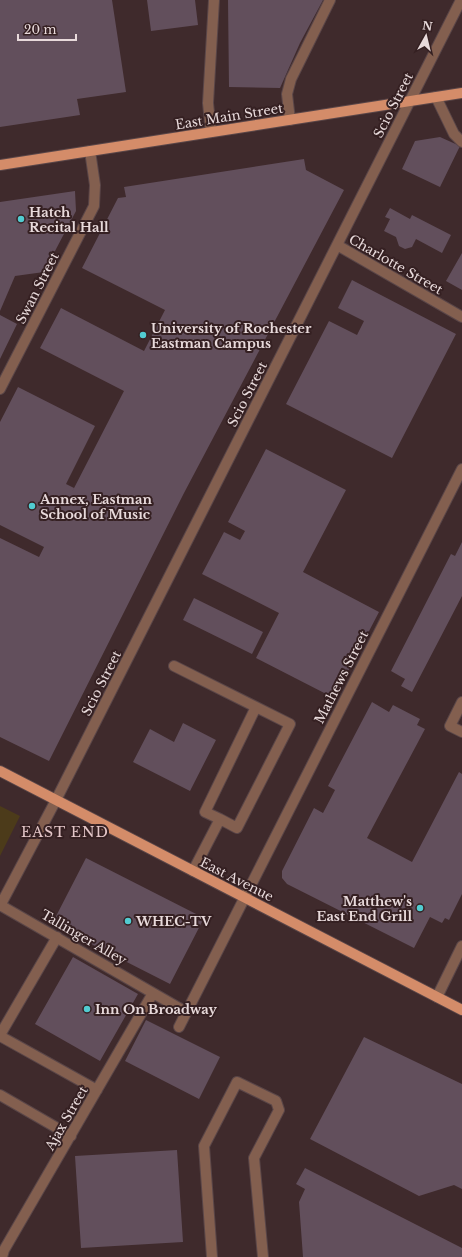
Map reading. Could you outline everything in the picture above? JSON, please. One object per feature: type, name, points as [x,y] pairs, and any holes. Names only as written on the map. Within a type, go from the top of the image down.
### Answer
[{"type":"main road","name":"East Main Street","points":[[0,165],[462,93]]},
{"type":"main road","name":"East Avenue","points":[[0,771],[462,1010]]},
{"type":"street","points":[[211,132],[208,103],[214,0]]},
{"type":"street","points":[[290,120],[287,94],[291,79],[330,0]]},
{"type":"street","name":"Scio Street","points":[[0,905],[56,800],[461,0]]},
{"type":"street","points":[[436,97],[454,134],[462,142]]},
{"type":"street","name":"Swan Street","points":[[0,389],[94,206],[95,185],[90,151]]},
{"type":"street","name":"Charlotte Street","points":[[337,245],[462,318]]},
{"type":"street","name":"Mathews Street","points":[[179,1026],[243,897],[462,469]]},
{"type":"street","points":[[174,666],[256,707],[290,724],[237,828],[205,812],[256,707]]},
{"type":"street","points":[[462,702],[450,726],[462,732]]},
{"type":"street","points":[[193,871],[220,819]]},
{"type":"street","name":"Tallinger Alley","points":[[0,905],[186,1012]]},
{"type":"street","points":[[57,937],[0,1035],[97,1090]]},
{"type":"street","points":[[437,997],[462,946]]},
{"type":"street","name":"Ajax Street","points":[[2,1257],[4,1250],[153,993]]},
{"type":"street","points":[[212,1257],[204,1146],[238,1082],[276,1101],[279,1110],[254,1158],[263,1257]]},
{"type":"street","points":[[0,1095],[70,1136]]},
{"type":"shaded area","points":[[0,806],[20,816],[0,856]]},
{"type":"building","points":[[0,0],[112,0],[126,92],[77,99],[80,115],[0,127]]},
{"type":"building","points":[[147,0],[195,0],[198,25],[151,31]]},
{"type":"building","points":[[228,0],[323,0],[300,43],[280,88],[229,87]]},
{"type":"building","points":[[440,137],[460,146],[440,187],[402,169],[415,141]]},
{"type":"building","name":"University of Rochester Eastman Campus","points":[[304,159],[306,170],[344,190],[184,493],[49,761],[0,737],[0,538],[39,557],[44,547],[0,525],[0,422],[18,387],[95,426],[66,484],[74,488],[72,492],[124,391],[40,348],[61,308],[144,351],[165,310],[82,268],[118,198],[126,197],[124,187]]},
{"type":"building","points":[[75,191],[76,211],[44,272],[15,276],[0,311],[0,202]]},
{"type":"building","points":[[390,208],[410,219],[412,215],[451,235],[442,253],[416,239],[412,247],[405,249],[399,246],[396,237],[384,231],[390,219],[385,217]]},
{"type":"building","points":[[462,253],[462,290],[446,281]]},
{"type":"building","points":[[352,280],[456,334],[392,458],[286,404],[329,321],[357,335],[364,321],[338,308]]},
{"type":"building","points":[[0,315],[17,324],[0,359]]},
{"type":"building","points":[[266,449],[346,490],[303,572],[379,612],[334,698],[256,658],[279,613],[202,574],[224,532],[240,540],[245,531],[228,522]]},
{"type":"building","points":[[462,542],[462,596],[412,692],[401,686],[405,679],[391,671],[451,554],[455,556]]},
{"type":"building","points":[[194,598],[263,632],[252,654],[183,620]]},
{"type":"building","points":[[372,702],[389,712],[393,705],[420,719],[417,725],[425,729],[367,838],[412,862],[459,772],[462,774],[462,894],[449,920],[445,918],[442,923],[430,917],[414,948],[287,884],[282,878],[282,871],[314,808],[323,813],[335,790],[328,786]]},
{"type":"building","points":[[183,723],[216,740],[190,791],[133,762],[150,729],[174,742]]},
{"type":"building","name":"WHEC-TV","points":[[86,858],[204,918],[170,984],[52,924]]},
{"type":"building","name":"Inn On Broadway","points":[[73,957],[138,994],[100,1061],[35,1024]]},
{"type":"building","points":[[146,1020],[220,1057],[199,1099],[125,1061]]},
{"type":"building","points":[[364,1037],[462,1084],[462,1189],[454,1185],[419,1196],[310,1139]]},
{"type":"building","points":[[177,1150],[183,1242],[81,1248],[75,1156]]},
{"type":"building","points":[[305,1168],[462,1248],[462,1257],[303,1257],[299,1202],[305,1189],[296,1184]]},
{"type":"place","name":"Hatch Recital Hall","points":[[21,219]]},
{"type":"place","name":"University of Rochester Eastman Campus","points":[[143,335]]},
{"type":"place","name":"Annex, Eastman School of Music","points":[[32,506]]},
{"type":"place","name":"Matthew's East End Grill","points":[[420,908]]},
{"type":"place","name":"WHEC-TV","points":[[128,921]]},
{"type":"place","name":"Inn On Broadway","points":[[87,1009]]},
{"type":"district","name":"EAST END","points":[[65,832]]}]
